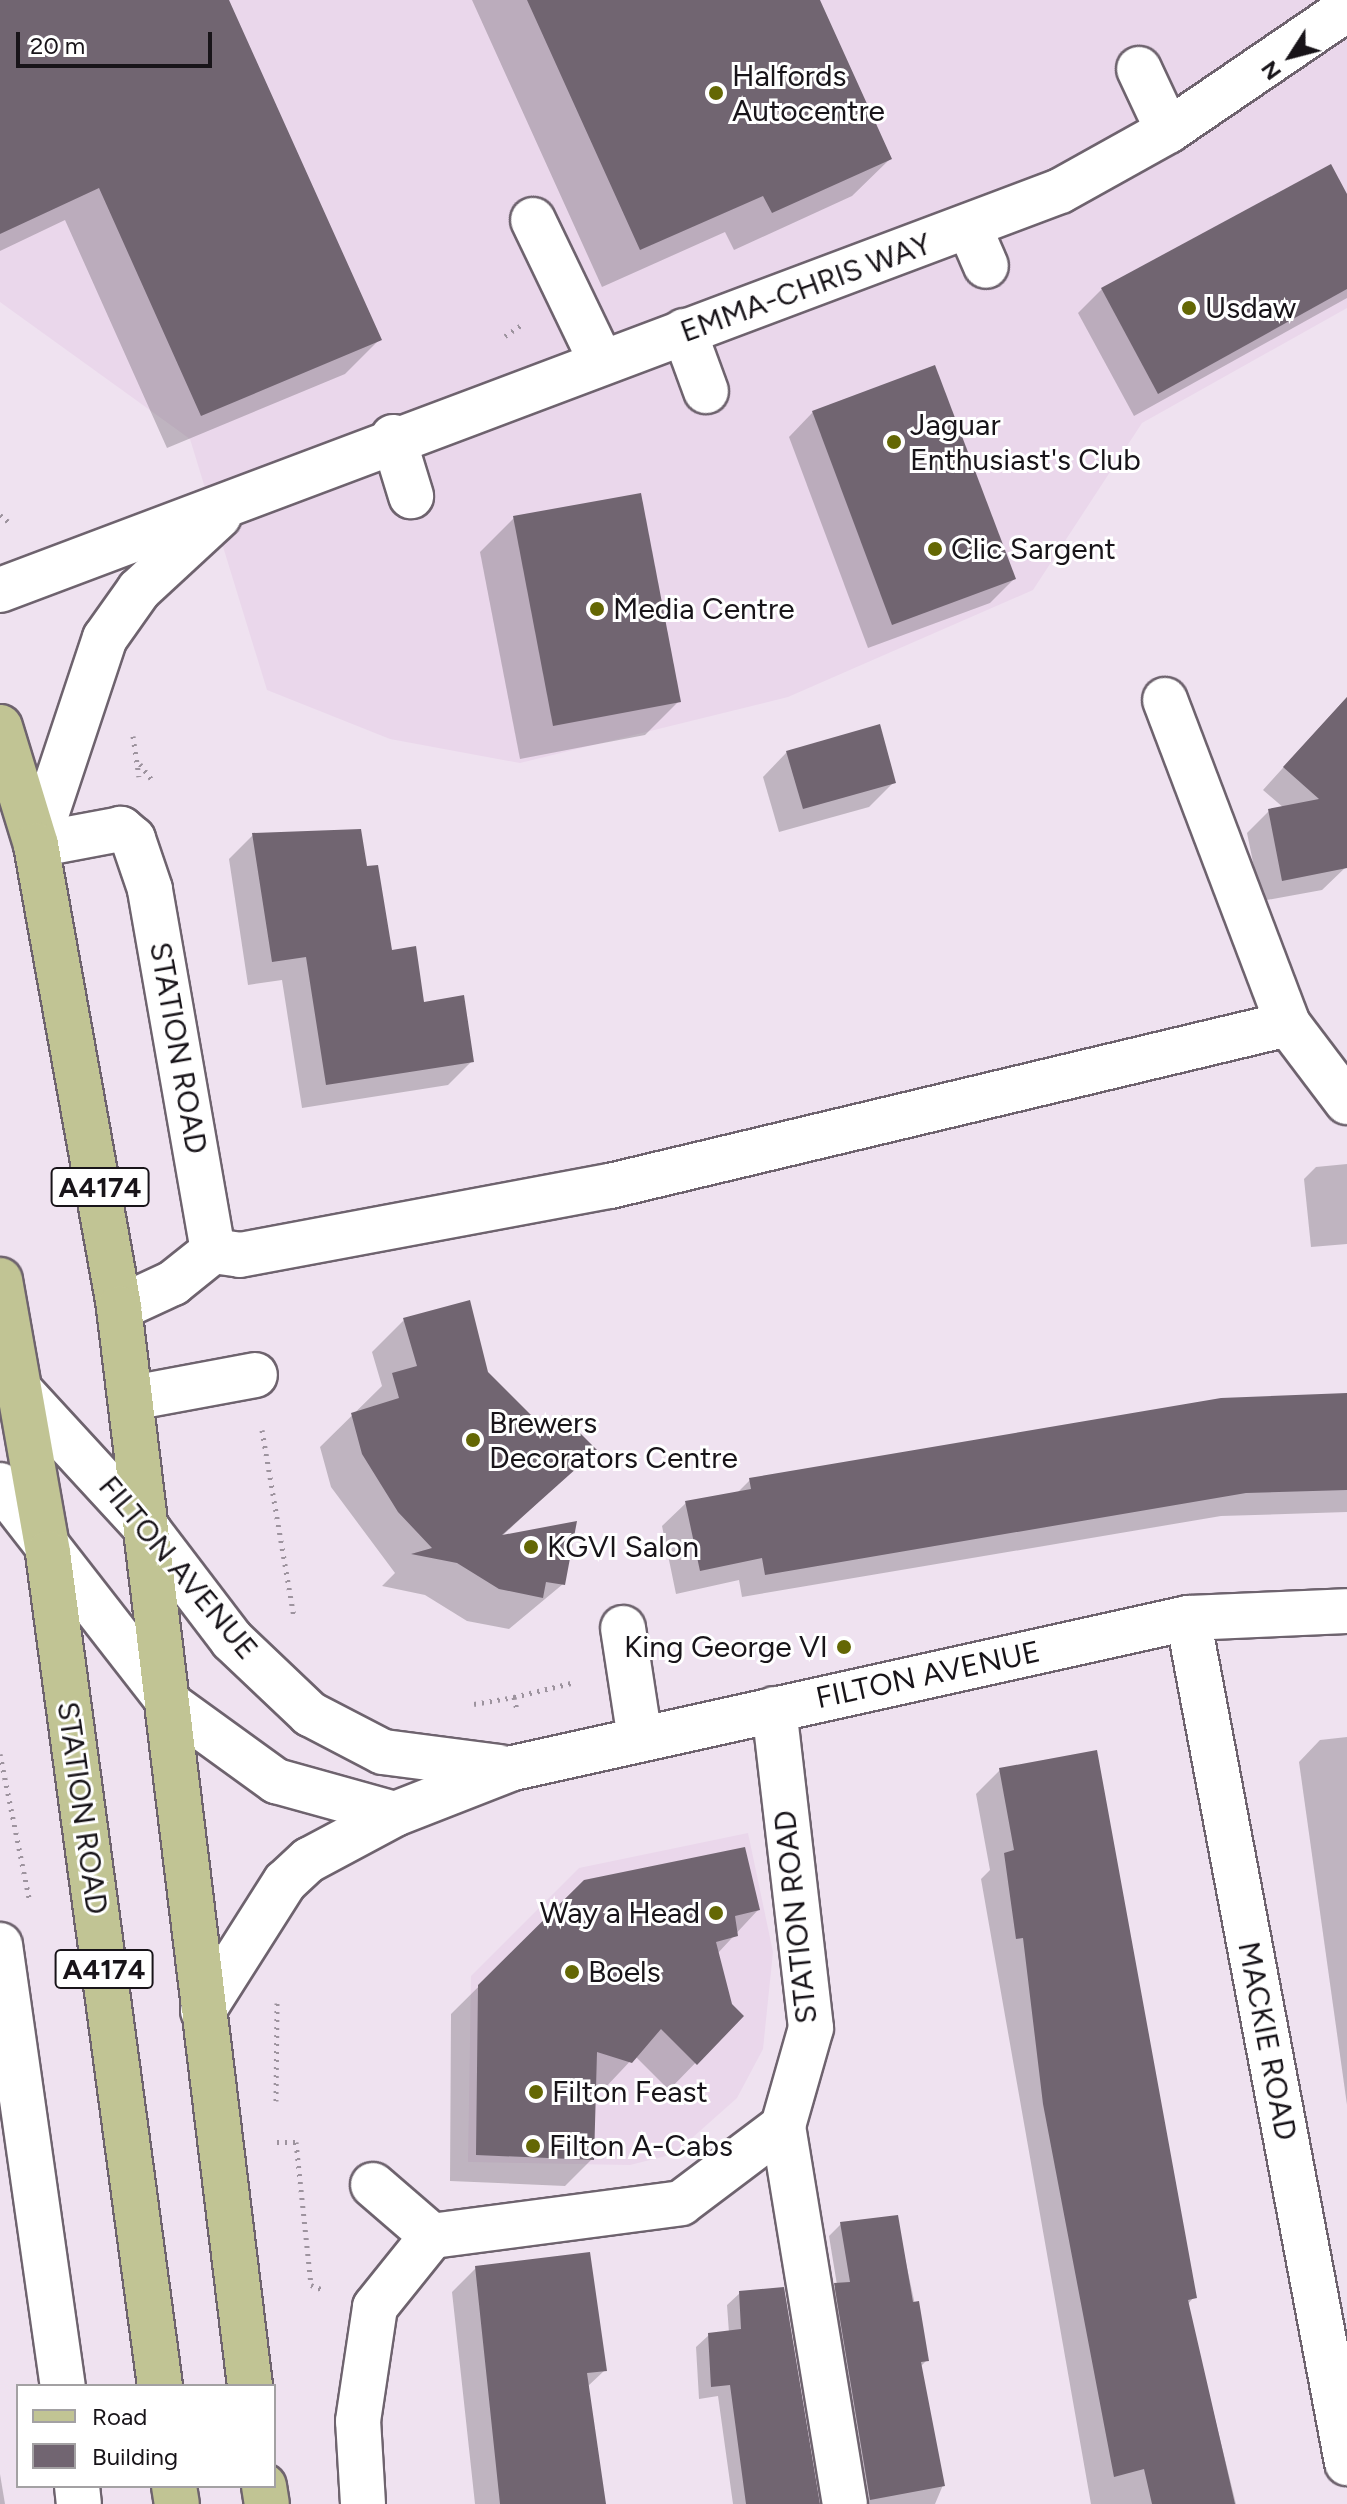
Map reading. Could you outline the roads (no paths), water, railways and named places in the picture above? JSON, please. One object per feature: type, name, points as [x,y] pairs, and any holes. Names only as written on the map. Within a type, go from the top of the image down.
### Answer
[{"type":"main road","name":"A4174","points":[[0,727],[36,845],[119,1308],[171,1705],[203,2011],[250,2384]]},
{"type":"main road","name":"STATION ROAD","points":[[0,1280],[12,1377],[48,1553],[160,2384]]},
{"type":"street","name":"EMMA-CHRIS WAY","points":[[0,590],[232,503],[393,437],[684,331],[978,248],[1060,191],[1341,28]]},
{"type":"street","points":[[1139,69],[1168,131]]},
{"type":"street","points":[[533,220],[601,361]]},
{"type":"street","points":[[684,331],[706,391]]},
{"type":"street","points":[[393,437],[411,496]]},
{"type":"street","name":"EMMA-CHRIS WAY","points":[[36,845],[105,638],[139,590],[232,503]]},
{"type":"street","points":[[1165,700],[1288,1024],[1347,1102]]},
{"type":"street","name":"STATION ROAD","points":[[36,845],[121,829],[133,839],[150,889],[213,1251]]},
{"type":"street","points":[[119,1308],[173,1283],[213,1251],[240,1255],[610,1186],[1288,1024]]},
{"type":"street","points":[[132,1398],[255,1375]]},
{"type":"street","name":"FILTON AVENUE","points":[[12,1377],[149,1531],[232,1640],[321,1721],[383,1752],[431,1763],[521,1766]]},
{"type":"street","points":[[0,1485],[48,1553],[171,1705],[276,1781],[395,1814]]},
{"type":"street","name":"FILTON AVENUE","points":[[203,2011],[285,1882],[341,1840],[395,1814],[521,1766],[1188,1618],[1347,1611]]},
{"type":"street","name":"MACKIE ROAD","points":[[1188,1618],[1347,2463]]},
{"type":"street","points":[[623,1628],[640,1739]]},
{"type":"street","name":"STATION ROAD","points":[[774,1709],[811,2028],[783,2126]]},
{"type":"street","points":[[0,1945],[63,2384]]},
{"type":"street","points":[[363,2504],[358,2421],[375,2307],[432,2236],[681,2203],[783,2126],[845,2504]]},
{"type":"street","points":[[373,2185],[432,2236]]},
{"type":"place","name":"Halfords Autocentre","points":[[716,93]]},
{"type":"place","name":"Usdaw","points":[[1189,308]]},
{"type":"place","name":"Jaguar Enthusiast's Club","points":[[894,442]]},
{"type":"place","name":"Clic Sargent","points":[[935,549]]},
{"type":"place","name":"Media Centre","points":[[597,609]]},
{"type":"place","name":"Brewers Decorators Centre","points":[[473,1440]]},
{"type":"place","name":"KGVI Salon","points":[[531,1547]]},
{"type":"place","name":"King George VI","points":[[844,1647]]},
{"type":"place","name":"Way a Head","points":[[716,1913]]},
{"type":"place","name":"Boels","points":[[572,1972]]},
{"type":"place","name":"Filton Feast","points":[[536,2092]]},
{"type":"place","name":"Filton A-Cabs","points":[[533,2146]]}]
